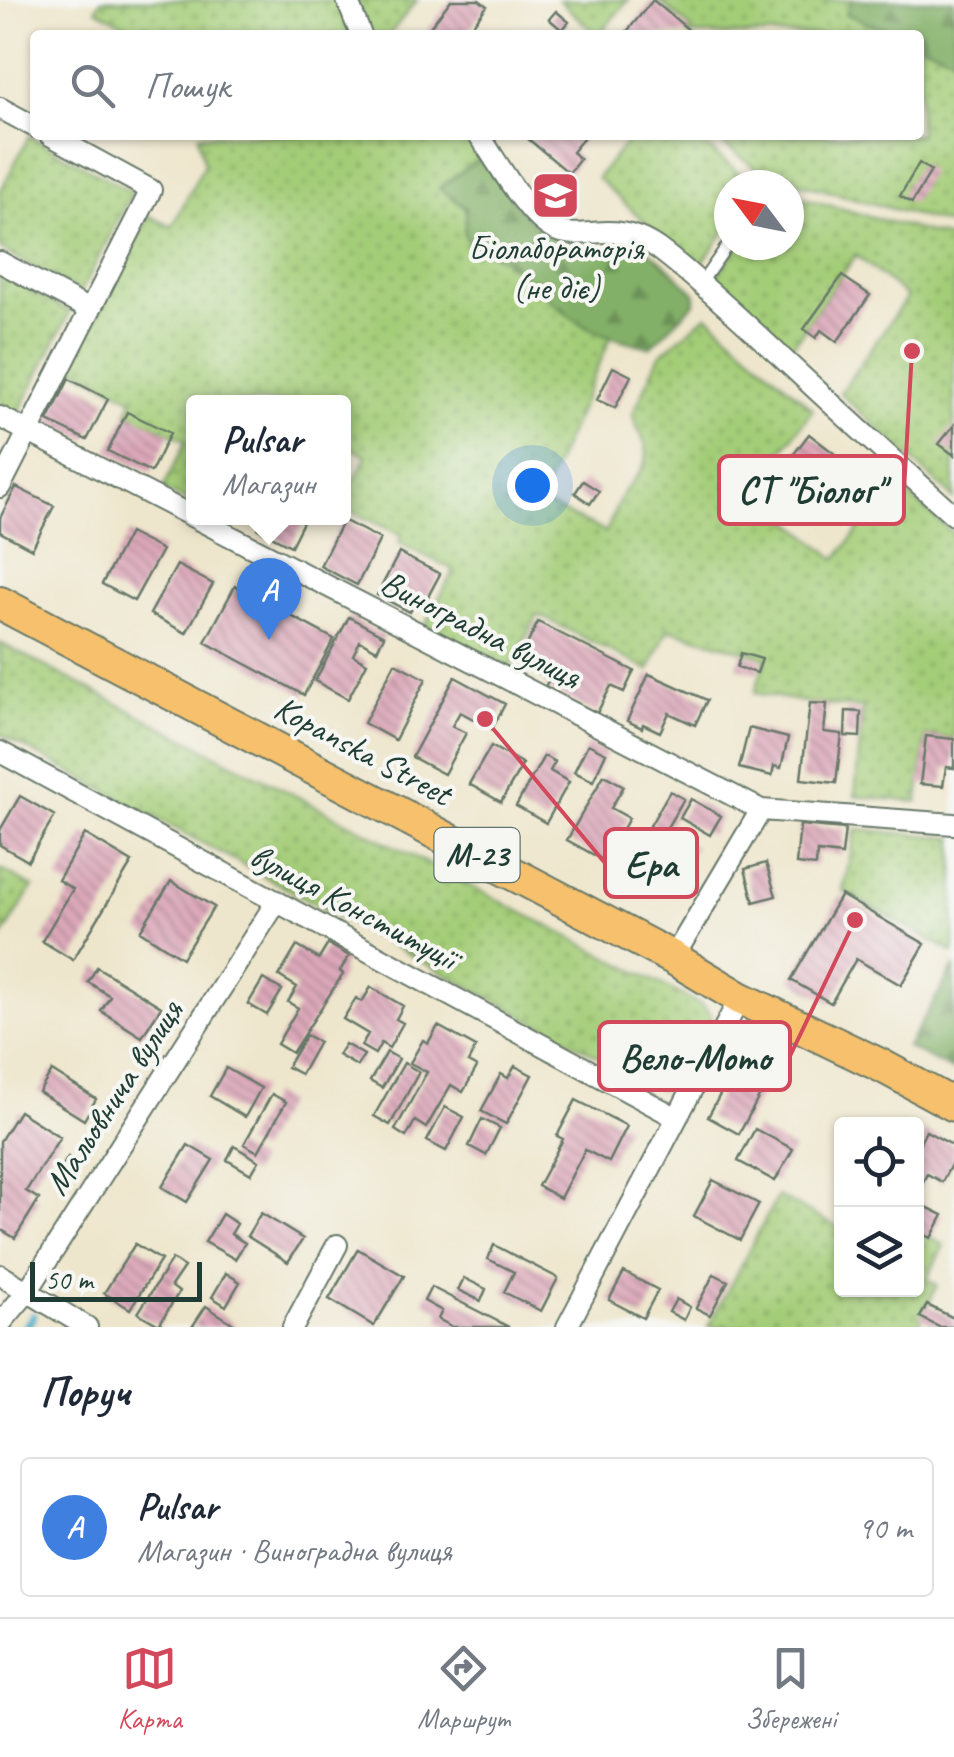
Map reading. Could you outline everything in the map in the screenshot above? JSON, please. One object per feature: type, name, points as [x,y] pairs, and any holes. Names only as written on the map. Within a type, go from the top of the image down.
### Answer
[{"type":"highway","name":"Kopanska Street","points":[[0,603],[672,958],[740,998],[882,1066],[954,1106]]},
{"type":"street","points":[[346,0],[360,30]]},
{"type":"street","points":[[0,108],[30,124]]},
{"type":"street","points":[[0,487],[152,190],[59,140]]},
{"type":"street","points":[[482,140],[540,220],[570,234],[627,234],[661,250],[954,515]]},
{"type":"street","points":[[0,262],[90,310]]},
{"type":"street","name":"Виноградна вулиця","points":[[0,418],[186,513]]},
{"type":"street","name":"Виноградна вулиця","points":[[209,525],[762,810],[954,824]]},
{"type":"street","name":"вулиця Конституції","points":[[0,752],[677,1118]]},
{"type":"street","points":[[672,958],[762,810]]},
{"type":"street","name":"Мальовнича вулиця","points":[[0,1324],[27,1292],[277,901]]},
{"type":"street","points":[[567,1327],[740,998]]},
{"type":"street","points":[[293,1327],[337,1245]]},
{"type":"street","points":[[0,1275],[88,1327]]},
{"type":"lane","points":[[701,284],[717,260]]},
{"type":"green space","points":[[101,0],[336,0],[348,30],[134,30],[96,9]]},
{"type":"green space","points":[[355,0],[417,0],[393,30],[368,30]]},
{"type":"green space","points":[[559,0],[628,0],[603,30],[592,30]]},
{"type":"green space","points":[[658,0],[852,0],[847,14],[887,30],[691,30]]},
{"type":"green space","points":[[852,0],[954,0],[954,57],[924,45],[924,30],[886,30],[846,14]]},
{"type":"green space","points":[[924,45],[954,57],[954,226],[804,184],[804,170],[760,170],[718,140],[924,140]]},
{"type":"green space","points":[[29,136],[30,140],[132,192],[81,292],[0,249],[0,192]]},
{"type":"green space","points":[[199,140],[471,140],[483,156],[460,201],[466,215],[464,232],[475,245],[516,268],[581,324],[611,337],[539,502],[606,532],[646,458],[646,447],[633,414],[660,355],[707,315],[813,409],[753,490],[836,559],[895,483],[954,534],[954,739],[926,736],[918,802],[855,796],[863,708],[755,693],[766,657],[668,629],[649,670],[538,615],[510,668],[425,625],[454,570],[399,543],[402,535],[351,511],[351,487],[367,456],[351,448],[351,395],[186,395],[186,441],[127,412],[133,399],[72,366],[149,216],[172,227],[204,165]]},
{"type":"green space","points":[[628,140],[698,140],[735,170],[714,170],[714,247],[697,270],[597,178]]},
{"type":"green space","points":[[483,156],[518,208],[544,232],[604,252],[638,248],[649,251],[695,293],[695,303],[650,347],[592,329],[573,318],[510,265],[466,238],[466,208],[439,188]]},
{"type":"green space","points":[[804,198],[954,240],[954,499],[840,393],[907,297],[856,255],[791,348],[716,277],[728,260],[804,260]]},
{"type":"green space","points":[[0,275],[70,312],[18,414],[0,404]]},
{"type":"green space","points":[[186,441],[186,501],[163,489]]},
{"type":"green space","points":[[0,643],[703,1006],[711,1015],[711,1022],[679,1083],[674,1090],[659,1089],[0,734]]},
{"type":"green space","points":[[856,829],[954,838],[954,953],[843,891]]},
{"type":"green space","points":[[0,869],[33,887],[0,941]]},
{"type":"green space","points":[[954,967],[954,1071],[907,1047]]},
{"type":"green space","points":[[778,1196],[834,1225],[834,1297],[924,1297],[924,1235],[944,1245],[927,1279],[937,1285],[918,1327],[708,1327]]},
{"type":"building","points":[[451,0],[479,0],[487,6],[469,30],[428,30]]},
{"type":"building","points":[[653,0],[689,30],[628,30]]},
{"type":"building","points":[[556,11],[569,22],[562,30],[549,19]]},
{"type":"building","points":[[529,140],[582,140],[572,152],[580,159],[569,173]]},
{"type":"building","points":[[919,163],[931,171],[912,203],[900,196]]},
{"type":"building","points":[[842,276],[870,295],[837,342],[821,330],[816,338],[804,329]]},
{"type":"building","points":[[613,367],[631,376],[615,408],[597,400]]},
{"type":"building","points":[[69,379],[108,399],[87,440],[48,421]]},
{"type":"building","points":[[127,412],[170,433],[151,472],[108,451]]},
{"type":"building","points":[[954,425],[954,455],[939,444]]},
{"type":"building","points":[[809,434],[835,454],[807,491],[781,471]]},
{"type":"building","points":[[583,481],[599,491],[590,504],[575,493]]},
{"type":"building","points":[[16,487],[54,506],[32,549],[0,532],[0,518]]},
{"type":"building","points":[[351,524],[380,539],[357,585],[320,566],[340,525]]},
{"type":"building","points":[[260,525],[302,525],[291,546],[258,529]]},
{"type":"building","points":[[129,533],[162,550],[134,601],[102,584]]},
{"type":"building","points":[[399,553],[440,574],[423,606],[415,602],[410,612],[377,595]]},
{"type":"building","points":[[177,565],[213,584],[186,633],[150,614]]},
{"type":"building","points":[[235,586],[334,639],[304,695],[205,642]]},
{"type":"building","points":[[349,617],[384,636],[377,650],[360,641],[353,655],[367,663],[348,699],[315,681]]},
{"type":"building","points":[[538,622],[634,671],[624,692],[611,686],[597,713],[545,687],[549,679],[518,663]]},
{"type":"building","points":[[741,653],[762,659],[757,673],[737,667]]},
{"type":"building","points":[[395,663],[426,679],[395,740],[364,723]]},
{"type":"building","points":[[649,674],[707,700],[695,725],[669,713],[660,732],[627,721]]},
{"type":"building","points":[[455,677],[505,704],[492,729],[460,712],[452,726],[466,733],[444,774],[412,757]]},
{"type":"building","points":[[810,703],[827,704],[824,732],[842,734],[836,783],[801,779]]},
{"type":"building","points":[[846,711],[861,712],[860,737],[845,736]]},
{"type":"building","points":[[749,728],[788,738],[781,768],[774,766],[772,776],[739,768]]},
{"type":"building","points":[[926,736],[954,739],[954,768],[946,767],[943,786],[920,784]]},
{"type":"building","points":[[588,744],[606,753],[593,781],[574,772]]},
{"type":"building","points":[[491,746],[523,764],[501,802],[469,784]]},
{"type":"building","points":[[544,756],[555,762],[550,771],[569,782],[546,823],[516,806]]},
{"type":"building","points":[[604,775],[624,786],[611,808],[629,818],[605,861],[567,840]]},
{"type":"building","points":[[670,791],[684,799],[666,829],[695,846],[676,879],[666,873],[657,888],[625,869]]},
{"type":"building","points":[[20,796],[55,816],[28,861],[0,845],[0,830]]},
{"type":"building","points":[[691,799],[721,816],[710,835],[680,818]]},
{"type":"building","points":[[800,825],[845,829],[842,855],[817,852],[816,866],[796,864]]},
{"type":"building","points":[[85,834],[132,862],[73,960],[42,941],[73,889],[58,880]]},
{"type":"building","points":[[766,863],[776,896],[754,902],[745,869]]},
{"type":"building","points":[[171,881],[214,907],[182,958],[140,931]]},
{"type":"building","points":[[841,895],[925,944],[901,985],[856,959],[831,1003],[791,980]]},
{"type":"building","points":[[328,944],[349,956],[340,971],[343,974],[292,1053],[277,1044],[298,1008],[288,1002],[297,987],[279,976],[297,946],[319,959]]},
{"type":"building","points":[[97,967],[161,1007],[142,1037],[101,1011],[110,996],[88,982]]},
{"type":"building","points":[[263,979],[282,990],[267,1015],[248,1004]]},
{"type":"building","points":[[371,987],[403,1006],[396,1019],[403,1023],[389,1048],[381,1043],[375,1054],[361,1046],[368,1034],[343,1019],[356,998],[362,1002]]},
{"type":"building","points":[[438,1026],[476,1047],[468,1062],[477,1067],[463,1092],[451,1085],[426,1128],[415,1121],[406,1137],[395,1130],[427,1072],[410,1063],[423,1040],[428,1043]]},
{"type":"building","points":[[306,1035],[319,1042],[301,1074],[287,1067]]},
{"type":"building","points":[[345,1044],[364,1055],[357,1066],[338,1055]]},
{"type":"building","points":[[387,1052],[399,1059],[382,1088],[370,1081]]},
{"type":"building","points":[[404,1063],[419,1072],[390,1125],[374,1116]]},
{"type":"building","points":[[515,1066],[532,1075],[506,1124],[481,1111],[501,1074],[508,1078]]},
{"type":"building","points":[[226,1068],[261,1088],[245,1117],[210,1096]]},
{"type":"building","points":[[52,1071],[96,1099],[84,1120],[39,1092]]},
{"type":"building","points":[[730,1076],[761,1093],[739,1134],[708,1117]]},
{"type":"building","points":[[272,1094],[286,1102],[258,1152],[244,1144]]},
{"type":"building","points":[[576,1100],[627,1126],[609,1162],[585,1150],[560,1198],[538,1186],[563,1139],[557,1136]]},
{"type":"building","points":[[445,1107],[464,1117],[446,1151],[427,1141]]},
{"type":"building","points":[[19,1111],[60,1137],[26,1191],[39,1199],[15,1238],[0,1229],[0,1141]]},
{"type":"building","points":[[482,1119],[500,1128],[486,1155],[469,1146]]},
{"type":"building","points":[[755,1129],[793,1149],[775,1181],[738,1161]]},
{"type":"building","points":[[926,1131],[954,1146],[954,1159],[942,1182],[927,1174],[924,1180]]},
{"type":"building","points":[[188,1145],[213,1160],[187,1202],[162,1187]]},
{"type":"building","points":[[234,1146],[259,1161],[251,1174],[227,1160]]},
{"type":"building","points":[[68,1157],[77,1163],[67,1179],[58,1173]]},
{"type":"building","points":[[713,1180],[759,1204],[740,1240],[694,1216]]},
{"type":"building","points":[[924,1206],[943,1215],[931,1238],[924,1235]]},
{"type":"building","points":[[261,1213],[303,1239],[288,1262],[247,1236]]},
{"type":"building","points":[[222,1214],[237,1224],[231,1234],[245,1243],[235,1259],[205,1242]]},
{"type":"building","points":[[135,1244],[161,1260],[130,1309],[104,1293]]},
{"type":"building","points":[[494,1245],[558,1278],[541,1311],[504,1292],[514,1272],[488,1259]]},
{"type":"building","points":[[358,1249],[404,1276],[374,1326],[329,1299]]},
{"type":"building","points":[[172,1259],[184,1267],[171,1286],[179,1292],[159,1325],[138,1313]]},
{"type":"building","points":[[624,1272],[658,1290],[643,1318],[609,1300]]},
{"type":"building","points":[[226,1273],[240,1282],[226,1306],[212,1297]]},
{"type":"building","points":[[714,1274],[728,1281],[710,1315],[696,1308]]},
{"type":"building","points":[[464,1278],[486,1289],[481,1301],[458,1290]]},
{"type":"building","points":[[431,1287],[509,1327],[453,1327],[438,1319],[442,1311],[424,1301]]},
{"type":"building","points":[[676,1299],[690,1307],[684,1320],[669,1312]]},
{"type":"building","points":[[927,1305],[954,1318],[954,1327],[939,1327],[920,1317]]},
{"type":"building","points":[[206,1306],[235,1325],[192,1327]]},
{"type":"waterway","points":[[26,1327],[33,1316]]},
{"type":"place","name":"Біолабораторія (не діє)","points":[[556,195]]},
{"type":"place","name":"СТ \"Біолог\"","points":[[912,351]]},
{"type":"place","name":"Pulsar","points":[[269,640]]},
{"type":"place","name":"Ера","points":[[485,719]]},
{"type":"place","name":"Вело-Мото","points":[[855,920]]}]
